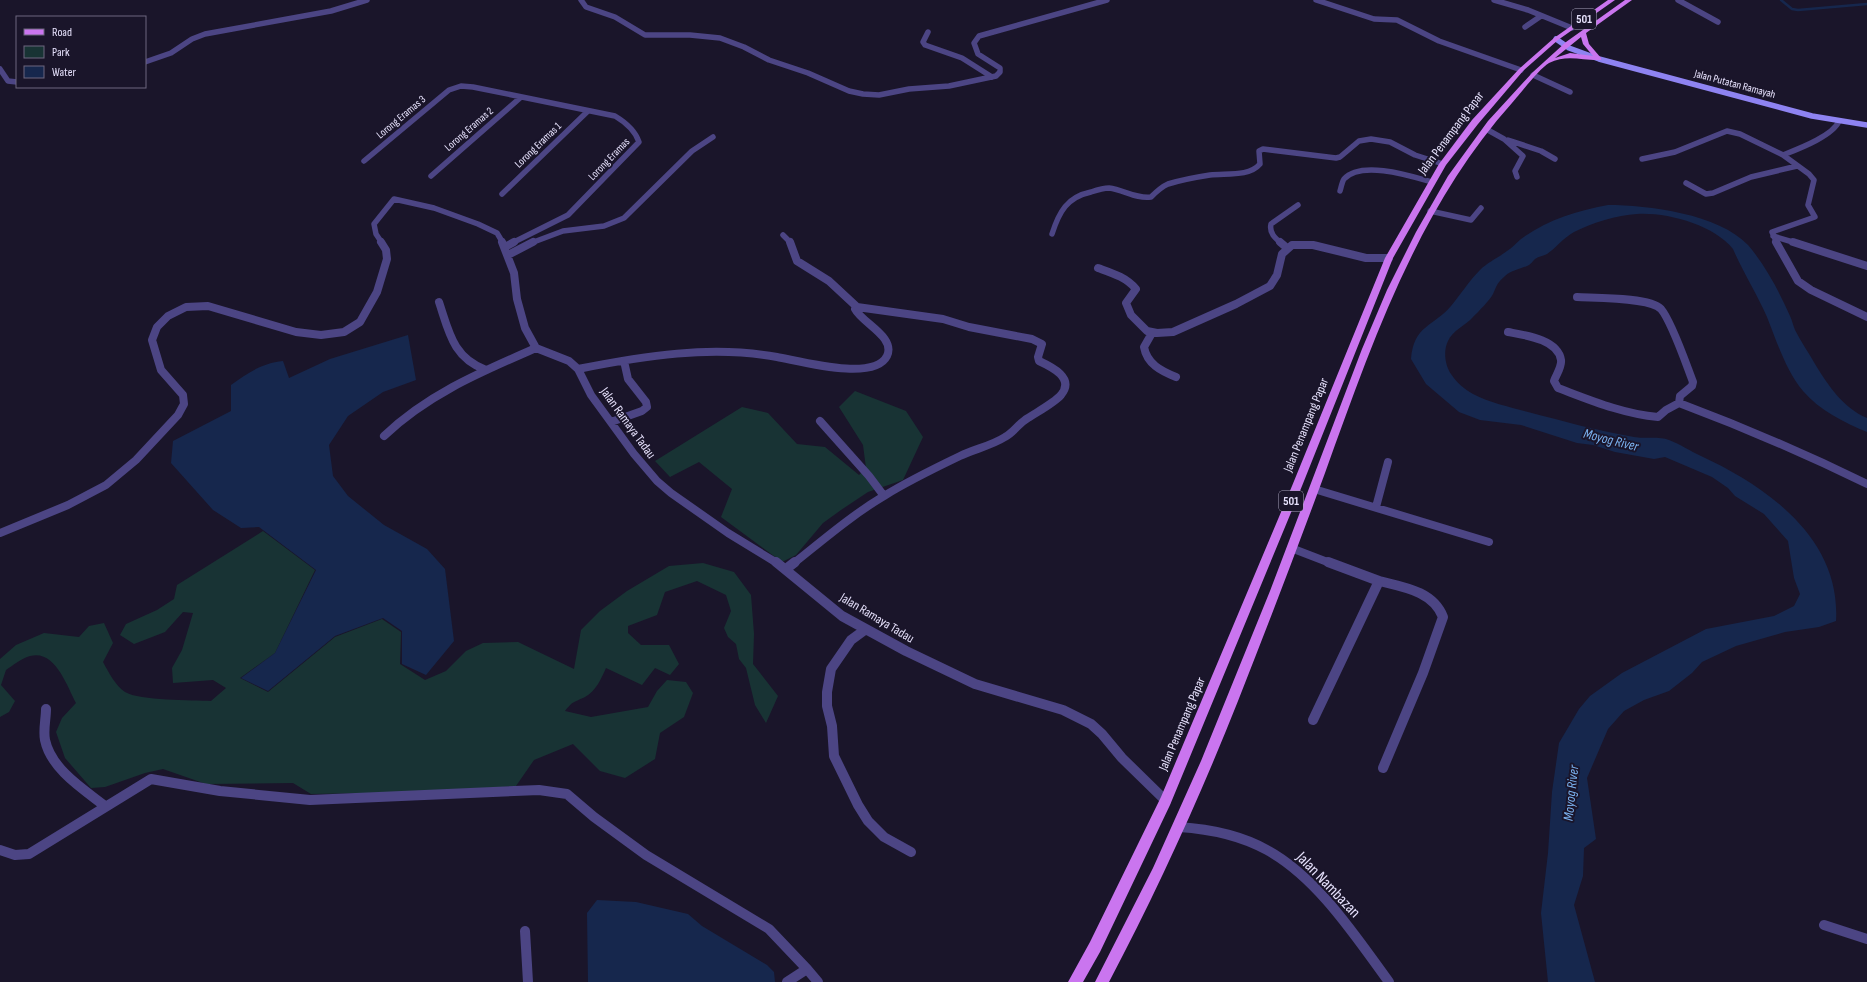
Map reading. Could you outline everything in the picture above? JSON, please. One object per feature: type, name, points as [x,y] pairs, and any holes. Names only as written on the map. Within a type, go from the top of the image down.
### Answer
[{"type":"main road","name":"Jalan Penampang Papar","points":[[1075,982],[1095,947],[1166,801],[1294,493],[1389,258],[1443,164],[1475,122],[1521,70],[1556,39],[1612,0]]},
{"type":"main road","name":"Jalan Penampang Papar","points":[[1102,982],[1118,953],[1178,827],[1218,732],[1292,548],[1376,321],[1413,241],[1467,152],[1533,75],[1546,62],[1583,32],[1629,0]]},
{"type":"main road","points":[[1583,32],[1586,44],[1599,59]]},
{"type":"main road","points":[[1556,39],[1564,47]]},
{"type":"main road","name":"Jalan Putatan Ramayah","points":[[1564,47],[1599,59],[1812,116],[1867,125]]},
{"type":"main road","points":[[1546,62],[1558,60],[1570,55],[1599,59]]},
{"type":"street","points":[[146,62],[171,53],[192,39],[205,34],[331,11],[366,0]]},
{"type":"street","points":[[581,0],[586,7],[615,17],[645,35],[690,35],[720,38],[744,47],[769,60],[808,73],[849,91],[879,95],[909,89],[943,87],[992,77],[999,74],[1000,68],[978,54],[974,43],[979,36],[1107,0]]},
{"type":"street","points":[[1316,0],[1374,19],[1397,20],[1439,41],[1521,70]]},
{"type":"street","points":[[1495,0],[1528,10],[1572,28]]},
{"type":"street","points":[[1678,0],[1718,22]]},
{"type":"street","points":[[1525,27],[1541,16]]},
{"type":"street","points":[[928,32],[923,42],[925,45],[962,58],[992,77]]},
{"type":"street","points":[[0,69],[8,81],[16,82]]},
{"type":"street","points":[[1533,75],[1570,92]]},
{"type":"street","name":"Lorong Eramas","points":[[452,88],[469,86],[620,119],[635,132],[639,142],[568,215],[505,247]]},
{"type":"street","name":"Lorong Eramas 3","points":[[364,161],[452,88]]},
{"type":"street","name":"Lorong Eramas 2","points":[[431,176],[520,98]]},
{"type":"street","name":"Lorong Eramas 1","points":[[502,194],[588,111]]},
{"type":"street","points":[[1783,156],[1811,143],[1837,126],[1839,120]]},
{"type":"street","points":[[1486,128],[1504,139],[1523,156],[1515,171],[1518,177]]},
{"type":"street","points":[[1642,159],[1674,152],[1727,131],[1740,134],[1783,156],[1809,174],[1814,180],[1808,205],[1815,217],[1772,232],[1773,236],[1787,264],[1798,281],[1811,290],[1867,317]]},
{"type":"street","points":[[508,255],[556,232],[572,229],[599,228],[616,223],[624,218],[692,151],[713,137]]},
{"type":"street","points":[[1052,234],[1061,208],[1072,198],[1084,193],[1109,188],[1143,198],[1151,198],[1160,188],[1168,184],[1210,175],[1242,173],[1256,170],[1260,164],[1259,151],[1263,149],[1340,158],[1358,141],[1371,139],[1390,142],[1415,155],[1443,164]]},
{"type":"street","points":[[1504,139],[1541,151],[1555,159]]},
{"type":"street","points":[[1686,183],[1706,194],[1713,193],[1751,177],[1797,166]]},
{"type":"street","points":[[1340,191],[1343,180],[1354,172],[1364,171],[1385,171],[1432,182]]},
{"type":"street","points":[[0,533],[86,496],[106,484],[129,466],[177,416],[184,404],[184,399],[175,385],[161,372],[152,341],[154,333],[161,322],[180,308],[191,305],[216,308],[263,324],[310,334],[335,335],[353,328],[360,322],[372,304],[383,277],[388,257],[383,245],[376,235],[374,224],[394,199],[434,208],[498,233],[505,247],[514,273],[521,315],[525,328],[536,348],[569,362],[578,369],[624,361],[697,353],[741,353],[839,368],[867,368],[877,365],[885,360],[888,353],[888,345],[880,334],[856,312],[855,309],[857,307]]},
{"type":"street","points":[[1287,248],[1272,237],[1269,228],[1271,223],[1298,205]]},
{"type":"street","points":[[1430,211],[1471,220],[1481,208]]},
{"type":"street","points":[[784,235],[791,243],[797,261],[829,281],[857,307],[933,317],[968,327],[1032,339],[1042,344],[1038,357],[1040,361],[1055,368],[1064,380],[1064,387],[1061,394],[1024,420],[1009,435],[960,456],[884,496],[830,534],[786,569]]},
{"type":"street","points":[[1773,236],[1867,266]]},
{"type":"street","points":[[1098,268],[1126,279],[1133,285],[1136,289],[1126,303],[1126,307],[1135,320],[1152,333],[1164,333],[1180,330],[1236,304],[1270,286],[1277,275],[1282,254],[1292,245],[1304,244],[1366,258],[1389,258]]},
{"type":"street","points":[[1577,297],[1640,300],[1650,302],[1660,308],[1667,319],[1693,382],[1692,386],[1680,396],[1679,403]]},
{"type":"street","points":[[439,302],[452,340],[461,357],[477,368],[486,370]]},
{"type":"street","points":[[1508,332],[1536,338],[1546,342],[1558,352],[1561,363],[1554,381],[1558,388],[1636,414],[1653,417],[1658,417],[1666,410],[1679,403],[1719,418],[1828,465],[1867,484]]},
{"type":"street","points":[[1152,333],[1144,347],[1147,357],[1155,365],[1176,377]]},
{"type":"street","points":[[384,436],[393,427],[429,399],[486,370],[536,348]]},
{"type":"street","points":[[611,422],[642,411],[647,404],[628,379],[624,361]]},
{"type":"street","name":"Jalan Ramaya Tadau","points":[[578,369],[592,395],[646,469],[671,493],[728,533],[770,557],[842,616],[942,670],[1009,696],[1063,710],[1092,724],[1122,758],[1166,801]]},
{"type":"street","points":[[820,421],[826,430],[869,476],[884,496]]},
{"type":"street","points":[[1376,507],[1388,462]]},
{"type":"street","points":[[1314,489],[1489,542]]},
{"type":"street","points":[[1292,548],[1379,581],[1419,593],[1433,600],[1442,609],[1443,617],[1423,673],[1383,768]]},
{"type":"street","points":[[1313,720],[1379,581]]},
{"type":"street","points":[[866,629],[851,640],[831,670],[827,692],[827,706],[832,726],[834,756],[858,805],[868,821],[884,837],[911,852]]},
{"type":"street","points":[[46,709],[46,742],[51,754],[60,768],[74,782],[105,806]]},
{"type":"street","points":[[0,850],[15,855],[28,854],[41,848],[105,806],[151,779],[220,791],[310,800],[539,790],[554,791],[567,794],[626,841],[674,873],[769,929],[807,968],[818,982]]},
{"type":"street","name":"Jalan Nambazan","points":[[1178,827],[1200,827],[1216,830],[1256,845],[1278,857],[1302,877],[1325,902],[1355,937],[1389,982]]},
{"type":"street","points":[[1824,925],[1867,939]]},
{"type":"street","points":[[525,932],[528,982]]},
{"type":"street","points":[[787,982],[807,968]]},
{"type":"green space","points":[[855,391],[906,411],[923,437],[903,480],[868,492],[841,510],[823,523],[796,555],[782,562],[721,517],[732,489],[699,462],[670,477],[655,461],[742,407],[768,413],[797,444],[825,447],[859,475],[866,468],[863,445],[839,407]]},
{"type":"green space","points":[[263,531],[315,570],[275,653],[240,678],[268,692],[335,637],[382,619],[401,632],[400,664],[425,680],[446,671],[466,651],[483,643],[518,642],[574,669],[581,630],[600,611],[627,591],[669,566],[703,563],[734,572],[751,595],[754,634],[753,664],[778,696],[766,723],[755,705],[746,668],[739,659],[736,644],[728,637],[724,628],[731,611],[726,595],[697,581],[665,592],[657,615],[628,626],[628,633],[641,645],[669,645],[679,664],[670,675],[655,668],[642,685],[606,668],[598,684],[592,691],[585,697],[572,703],[565,711],[591,717],[648,707],[657,691],[667,680],[686,682],[693,693],[684,717],[660,733],[655,759],[625,778],[600,771],[573,744],[534,760],[516,786],[427,792],[311,794],[293,783],[206,784],[163,769],[145,773],[105,787],[91,788],[65,758],[56,732],[62,718],[76,703],[59,670],[53,663],[39,655],[27,657],[6,670],[1,685],[15,701],[9,712],[0,717],[0,659],[16,645],[44,633],[79,637],[89,626],[104,623],[113,643],[103,662],[115,682],[125,692],[132,695],[154,699],[211,701],[226,688],[213,680],[173,683],[172,668],[182,650],[193,613],[183,612],[165,632],[134,644],[120,635],[126,624],[157,610],[174,599],[177,585]]},
{"type":"water","name":"Moyog River","points":[[1608,205],[1662,209],[1682,213],[1720,226],[1735,234],[1748,245],[1771,279],[1786,307],[1797,334],[1825,380],[1843,402],[1858,414],[1867,418],[1867,432],[1824,410],[1809,398],[1797,383],[1778,346],[1763,308],[1733,249],[1714,233],[1676,218],[1649,214],[1621,216],[1605,220],[1574,232],[1547,254],[1536,258],[1529,265],[1505,276],[1496,286],[1491,297],[1484,306],[1450,337],[1446,345],[1445,353],[1449,370],[1461,386],[1480,397],[1507,406],[1594,429],[1634,437],[1661,438],[1669,440],[1751,483],[1796,519],[1813,541],[1826,565],[1834,592],[1836,621],[1819,627],[1785,632],[1736,646],[1702,662],[1692,673],[1669,691],[1644,700],[1624,711],[1608,729],[1587,778],[1596,839],[1584,848],[1583,876],[1574,905],[1595,982],[1548,982],[1541,913],[1548,853],[1552,792],[1559,743],[1579,709],[1590,696],[1622,673],[1706,629],[1774,616],[1794,606],[1800,594],[1794,578],[1788,541],[1764,514],[1735,496],[1728,488],[1712,477],[1665,457],[1654,459],[1615,452],[1593,445],[1577,443],[1521,425],[1480,420],[1459,412],[1426,384],[1411,359],[1416,339],[1420,333],[1451,306],[1472,279],[1486,265],[1509,250],[1531,232],[1552,221],[1573,213]]},
{"type":"water","points":[[408,335],[416,380],[383,392],[348,416],[329,445],[333,476],[348,496],[384,525],[427,549],[445,569],[454,641],[426,675],[402,664],[402,631],[383,618],[335,636],[268,691],[241,678],[275,653],[316,570],[259,527],[241,528],[213,510],[171,463],[173,441],[231,411],[231,385],[262,366],[283,361],[289,378],[330,359]]},
{"type":"water","points":[[597,900],[636,902],[688,914],[702,926],[767,965],[774,972],[775,982],[588,982],[587,913]]},
{"type":"waterway","points":[[1781,0],[1792,9],[1798,10],[1867,4]]}]
